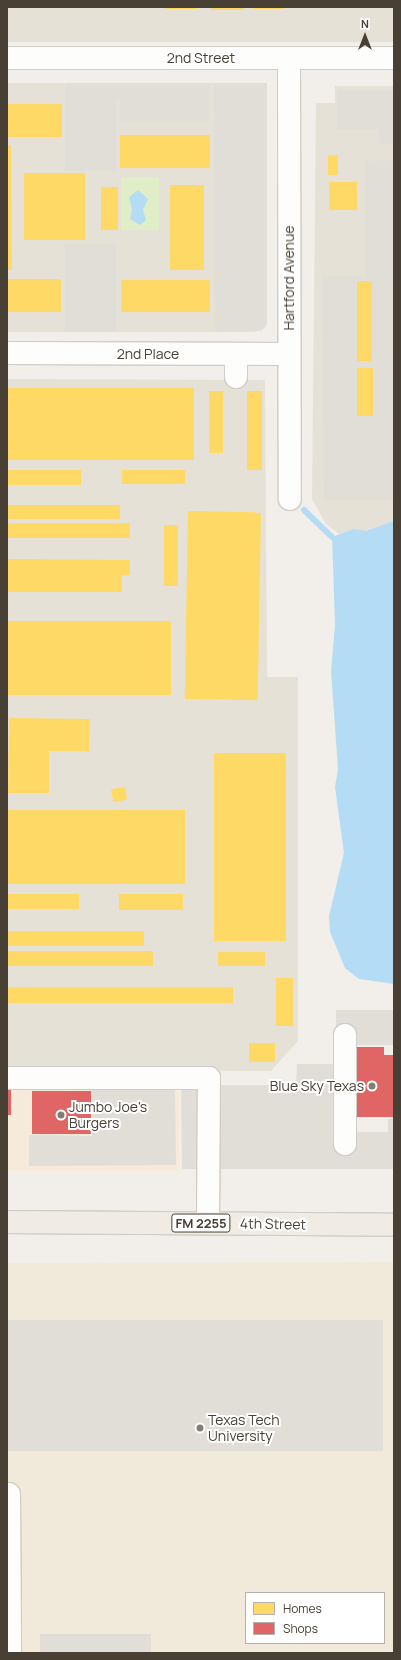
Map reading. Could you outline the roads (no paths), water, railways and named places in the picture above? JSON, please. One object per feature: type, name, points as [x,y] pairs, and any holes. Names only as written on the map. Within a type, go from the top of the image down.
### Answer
[{"type":"main road","name":"4th Street","points":[[7,1222],[394,1225]]},
{"type":"street","name":"2nd Street","points":[[7,58],[394,58]]},
{"type":"street","name":"Hartford Avenue","points":[[289,58],[290,499]]},
{"type":"street","name":"2nd Place","points":[[7,353],[290,354]]},
{"type":"street","points":[[236,354],[236,377]]},
{"type":"street","points":[[345,1035],[345,1144]]},
{"type":"street","points":[[7,1078],[209,1078],[208,1223]]},
{"type":"street","points":[[9,1494],[10,1653]]},
{"type":"water","points":[[138,190],[148,199],[143,210],[146,220],[140,225],[130,219],[132,210],[129,197]]},
{"type":"water","points":[[394,521],[394,984],[359,979],[345,968],[330,932],[329,916],[344,853],[335,787],[338,769],[331,671],[335,625],[332,537],[354,529],[366,531]]},
{"type":"waterway","points":[[304,510],[332,537]]},
{"type":"place","name":"Blue Sky Texas","points":[[372,1086]]},
{"type":"place","name":"Jumbo Joe's Burgers","points":[[61,1115]]},
{"type":"place","name":"Texas Tech University","points":[[200,1428]]}]
